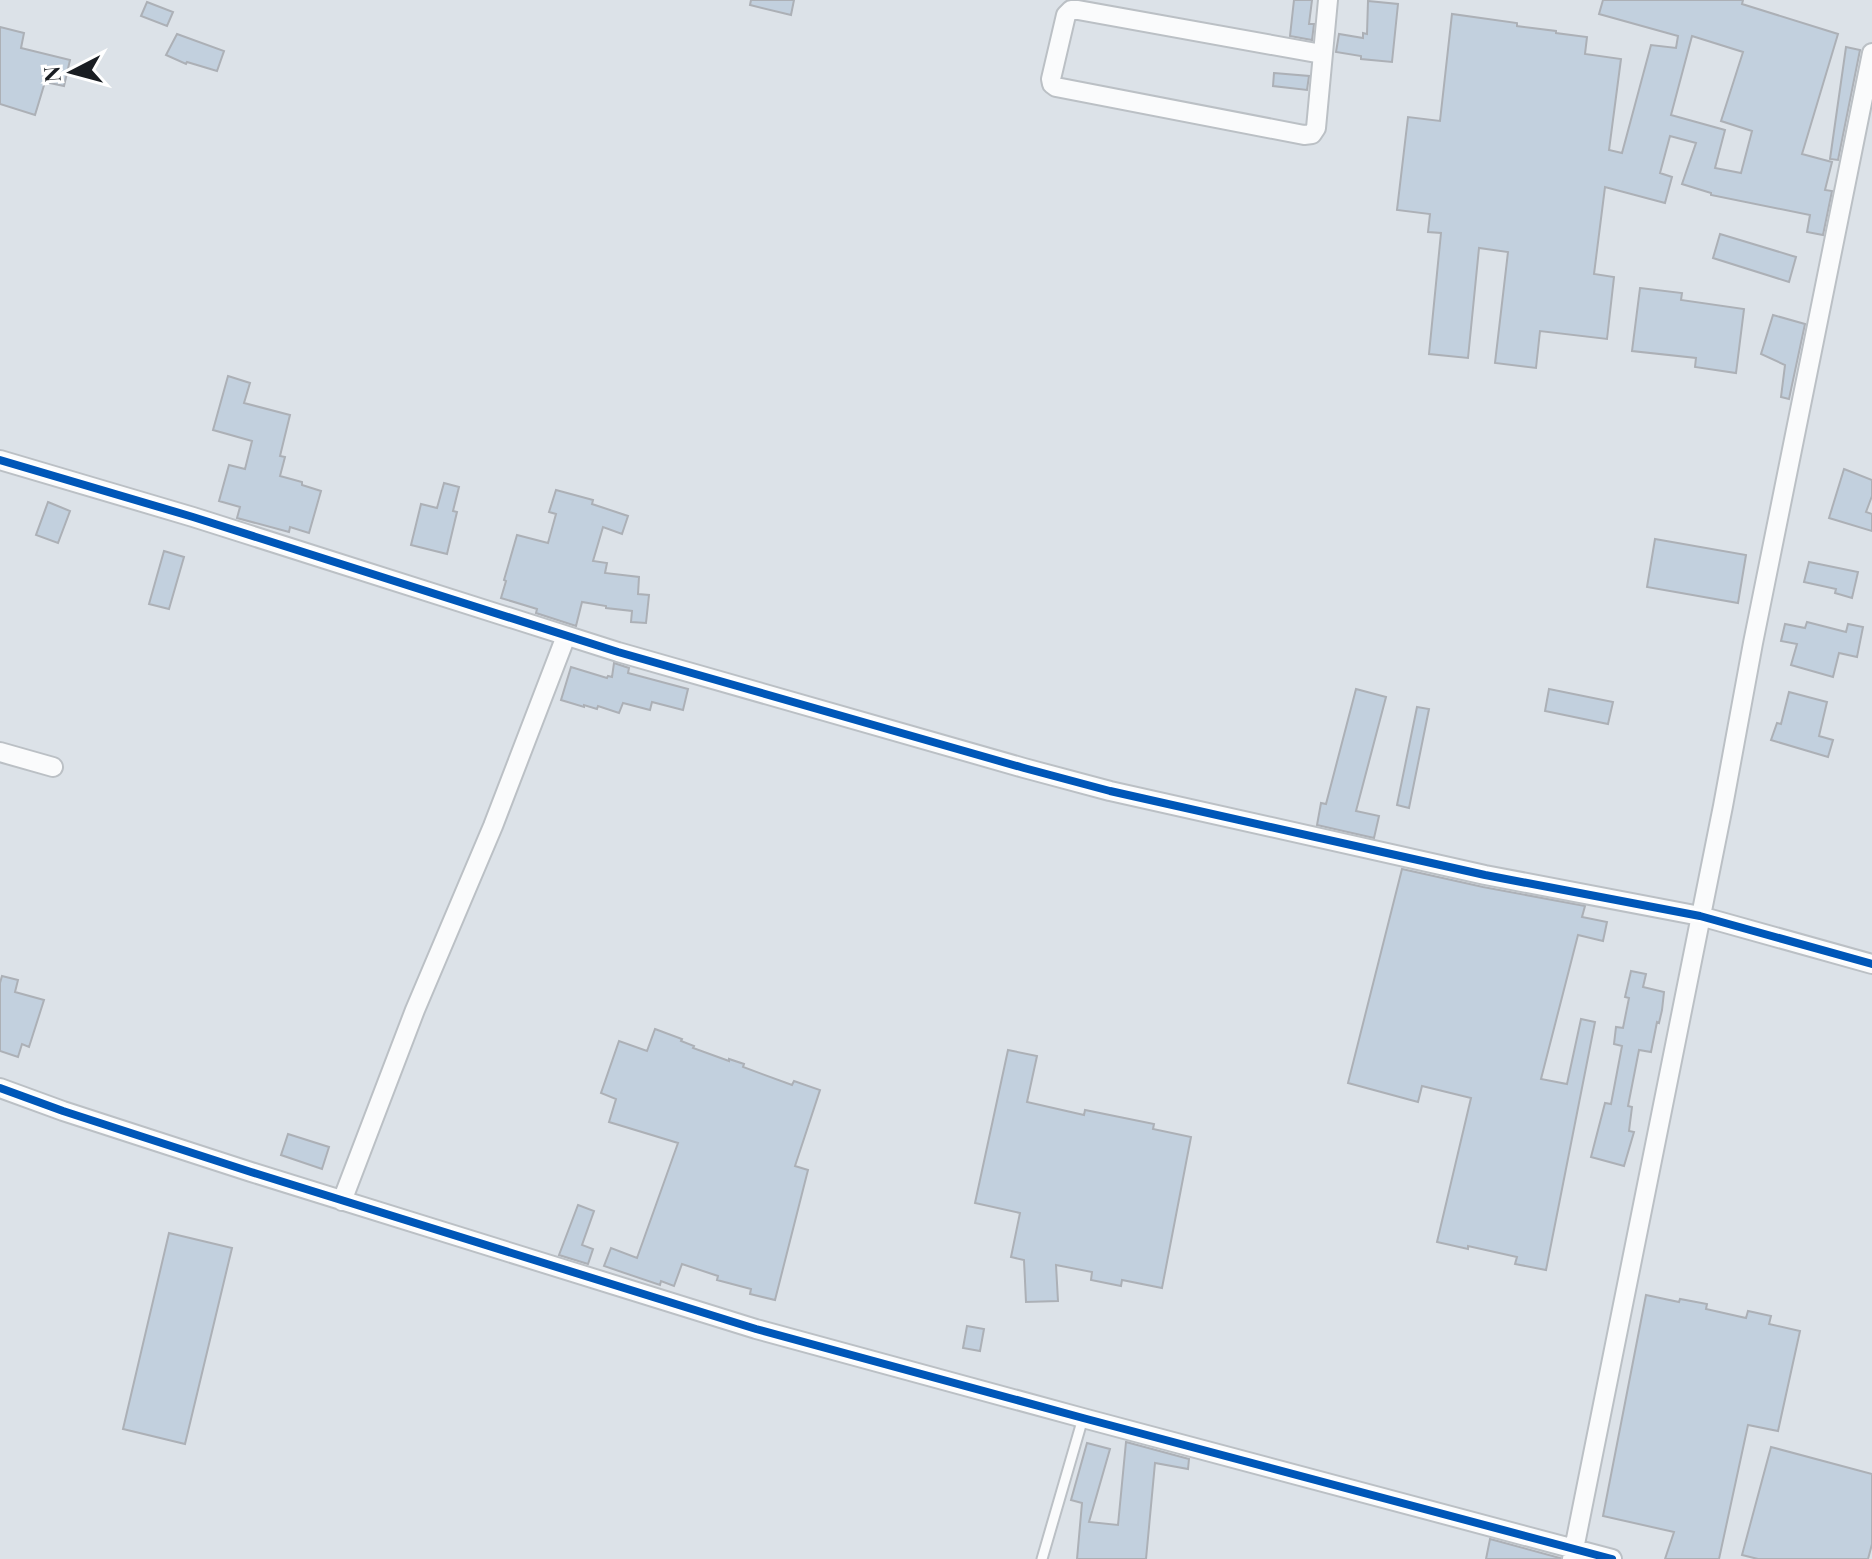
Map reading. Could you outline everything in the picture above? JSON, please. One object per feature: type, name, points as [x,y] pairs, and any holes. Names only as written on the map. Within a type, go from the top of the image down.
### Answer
[{"type":"street","points":[[1129,19],[1132,0]]},
{"type":"street","points":[[1322,54],[1071,10],[1066,15],[1051,79],[1056,87],[1304,135],[1312,134],[1316,128],[1328,0]]},
{"type":"street","points":[[1574,1554],[1872,53]]},
{"type":"street","points":[[0,460],[193,517],[632,656],[1110,791],[1485,875],[1700,916],[1872,964]]},
{"type":"street","points":[[342,1201],[415,1010],[493,826],[566,636]]},
{"type":"street","points":[[0,752],[53,767]]},
{"type":"street","points":[[0,1088],[77,1116],[342,1201],[756,1329],[1574,1554],[1612,1559]]},
{"type":"lane","points":[[1042,1559],[1083,1418]]},
{"type":"building","points":[[751,0],[794,0],[791,15],[750,5]]},
{"type":"building","points":[[1294,0],[1312,0],[1309,24],[1314,24],[1312,40],[1290,36]]},
{"type":"building","points":[[1603,0],[1743,0],[1742,4],[1838,34],[1802,154],[1832,162],[1825,190],[1832,191],[1823,235],[1807,232],[1810,215],[1711,195],[1682,184],[1696,143],[1670,136],[1660,173],[1672,177],[1665,203],[1605,187],[1594,274],[1614,277],[1607,339],[1540,331],[1536,368],[1495,363],[1508,252],[1479,248],[1468,358],[1429,354],[1441,233],[1428,232],[1430,214],[1397,210],[1408,117],[1440,121],[1452,14],[1587,37],[1585,54],[1621,59],[1609,150],[1622,153],[1651,45],[1676,48],[1678,36],[1599,14]],"holes":[[[1692,36],[1743,52],[1721,121],[1752,131],[1741,173],[1715,168],[1725,130],[1671,115]]]},
{"type":"building","points":[[1368,1],[1398,4],[1392,62],[1361,59],[1361,56],[1336,52],[1339,34],[1363,38],[1363,33],[1367,34]]},
{"type":"building","points":[[147,2],[173,12],[167,26],[141,16]]},
{"type":"building","points":[[0,27],[24,33],[21,48],[70,60],[64,86],[45,82],[35,115],[0,104]]},
{"type":"building","points":[[177,34],[224,51],[217,71],[186,64],[166,55]]},
{"type":"building","points":[[1846,47],[1860,50],[1838,160],[1830,159]]},
{"type":"building","points":[[1274,73],[1309,76],[1307,90],[1273,86]]},
{"type":"building","points":[[1720,234],[1796,257],[1789,282],[1713,258]]},
{"type":"building","points":[[1640,288],[1682,293],[1681,300],[1744,309],[1736,373],[1695,367],[1696,358],[1632,351]]},
{"type":"building","points":[[1773,315],[1805,324],[1789,399],[1781,397],[1785,365],[1761,354]]},
{"type":"building","points":[[228,376],[250,383],[244,403],[290,415],[280,456],[285,457],[280,476],[321,491],[309,533],[290,527],[289,532],[237,518],[240,507],[219,501],[229,465],[245,469],[252,441],[213,430]]},
{"type":"building","points":[[1844,469],[1872,480],[1872,496],[1866,512],[1872,514],[1872,531],[1829,518]]},
{"type":"building","points":[[444,483],[459,487],[453,511],[457,512],[447,554],[411,545],[421,504],[437,508]]},
{"type":"building","points":[[556,490],[593,500],[592,504],[628,516],[622,534],[603,527],[593,561],[607,563],[605,573],[639,577],[638,594],[649,595],[646,623],[631,622],[632,611],[582,602],[576,626],[501,598],[517,535],[548,543],[556,514],[549,512]]},
{"type":"building","points":[[48,502],[70,511],[58,543],[36,535]]},
{"type":"building","points":[[1655,539],[1746,555],[1738,603],[1647,587]]},
{"type":"building","points":[[164,551],[184,557],[169,609],[149,604]]},
{"type":"building","points":[[1809,562],[1858,572],[1852,598],[1835,593],[1836,589],[1804,582]]},
{"type":"building","points":[[1807,622],[1846,632],[1848,624],[1863,627],[1857,657],[1839,653],[1833,677],[1791,665],[1797,644],[1781,641],[1785,624],[1805,628]]},
{"type":"building","points":[[614,663],[629,668],[628,673],[688,689],[683,710],[652,702],[650,710],[623,703],[619,713],[561,700],[571,667],[607,678],[612,677]]},
{"type":"building","points":[[1356,689],[1386,697],[1356,811],[1379,816],[1374,838],[1317,825],[1321,803],[1326,804]]},
{"type":"building","points":[[1549,689],[1613,702],[1608,724],[1545,711]]},
{"type":"building","points":[[1789,692],[1827,702],[1819,736],[1833,740],[1828,757],[1771,740],[1777,723],[1781,724]]},
{"type":"building","points":[[1417,707],[1429,709],[1409,808],[1397,805]]},
{"type":"building","points":[[1402,869],[1585,906],[1582,917],[1607,922],[1603,941],[1578,935],[1541,1079],[1567,1084],[1581,1019],[1595,1022],[1546,1270],[1515,1264],[1517,1257],[1437,1242],[1471,1098],[1422,1086],[1418,1102],[1348,1083]]},
{"type":"building","points":[[1631,971],[1646,974],[1643,987],[1664,992],[1651,1052],[1639,1050],[1628,1106],[1632,1107],[1629,1131],[1634,1132],[1624,1166],[1591,1157],[1605,1103],[1611,1104],[1622,1046],[1614,1044],[1616,1027],[1623,1028]]},
{"type":"building","points":[[2,976],[18,980],[15,992],[44,1000],[29,1047],[22,1044],[18,1057],[0,1051]]},
{"type":"building","points":[[655,1029],[682,1039],[693,1048],[744,1064],[743,1067],[792,1085],[794,1081],[820,1090],[795,1166],[808,1170],[775,1300],[750,1294],[751,1289],[717,1280],[718,1276],[682,1264],[674,1286],[661,1281],[660,1285],[604,1266],[611,1248],[637,1258],[678,1143],[609,1122],[616,1099],[601,1093],[619,1041],[647,1051]]},
{"type":"building","points":[[1008,1050],[1037,1056],[1027,1102],[1084,1115],[1085,1110],[1154,1124],[1153,1129],[1191,1137],[1162,1288],[1122,1280],[1121,1286],[1091,1280],[1092,1272],[1056,1265],[1058,1301],[1026,1302],[1024,1260],[1011,1257],[1020,1213],[975,1203]]},
{"type":"building","points":[[288,1134],[329,1147],[322,1169],[281,1155]]},
{"type":"building","points":[[578,1205],[594,1211],[582,1245],[593,1249],[588,1264],[559,1255]]},
{"type":"building","points":[[169,1233],[232,1248],[185,1444],[123,1429]]},
{"type":"building","points":[[1646,1295],[1707,1304],[1706,1309],[1746,1318],[1748,1311],[1771,1316],[1769,1324],[1800,1331],[1778,1431],[1748,1425],[1719,1559],[1665,1559],[1674,1532],[1603,1516]]},
{"type":"building","points":[[967,1326],[984,1329],[980,1351],[963,1348]]},
{"type":"building","points":[[1126,1442],[1189,1459],[1188,1469],[1155,1463],[1146,1559],[1077,1559],[1082,1503],[1071,1500],[1087,1443],[1110,1449],[1089,1522],[1118,1525]]},
{"type":"building","points":[[1771,1447],[1872,1474],[1872,1544],[1868,1559],[1758,1559],[1742,1555]]},
{"type":"building","points":[[1490,1539],[1560,1558],[1560,1559],[1486,1559]]},
{"type":"cycle path","points":[[0,460],[193,517],[618,652],[1024,768],[1110,791],[1485,875],[1700,916],[1872,964]]},
{"type":"cycle path","points":[[0,1088],[251,1172],[756,1329],[1612,1559]]}]
